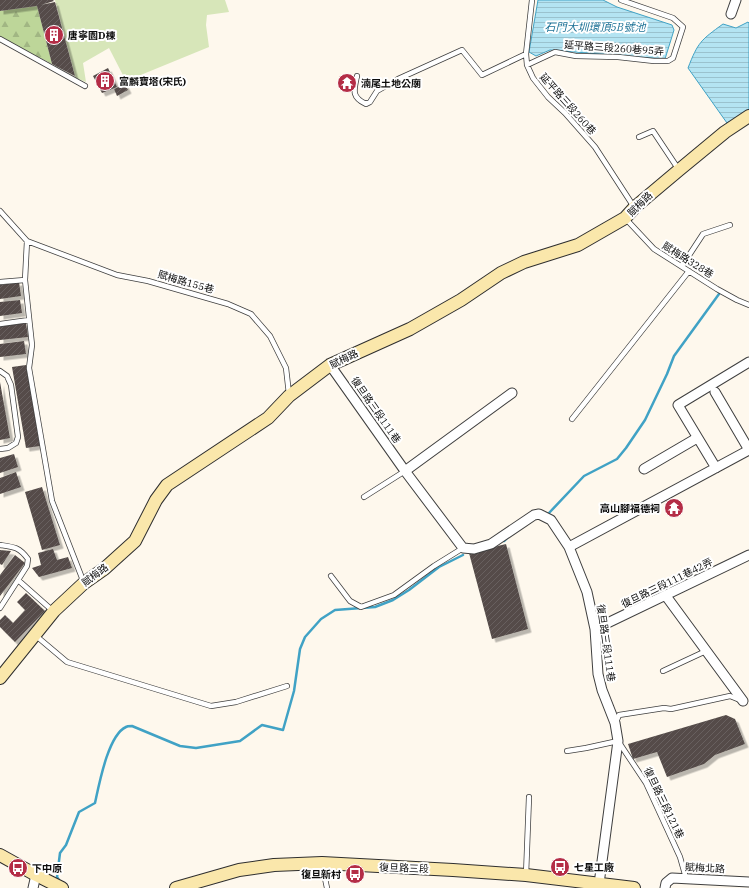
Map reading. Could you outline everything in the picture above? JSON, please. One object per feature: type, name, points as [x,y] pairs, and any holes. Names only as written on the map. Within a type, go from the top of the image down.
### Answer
[{"type":"street","points":[[731,14],[736,0]]},
{"type":"street","name":"賦梅路","points":[[0,678],[23,647],[35,635],[54,611],[84,582],[104,569],[134,541],[156,500],[167,485],[268,418],[289,396],[330,364],[410,330],[461,300],[501,273],[524,262],[578,244],[625,218],[634,207],[725,132],[749,116]]},
{"type":"street","points":[[716,468],[678,405],[749,362]]},
{"type":"street","name":"復旦路三段111巷","points":[[330,364],[405,472],[463,548],[474,549],[491,544],[534,515],[539,514],[550,520],[569,548],[587,592],[595,630],[598,674],[602,690],[615,723],[618,740],[600,884]]},
{"type":"street","points":[[569,548],[749,450],[715,392]]},
{"type":"street","points":[[405,472],[512,393]]},
{"type":"street","points":[[644,469],[697,438]]},
{"type":"street","name":"復旦路三段111巷42弄","points":[[595,630],[749,556]]},
{"type":"street","points":[[666,596],[744,701]]},
{"type":"street","points":[[0,855],[36,876],[62,888]]},
{"type":"street","name":"復旦路三段","points":[[176,888],[239,870],[274,865],[322,863],[526,875],[570,884],[600,884],[634,888]]},
{"type":"street","points":[[32,888],[36,876]]},
{"type":"street","name":"賦梅北路","points":[[665,888],[666,883],[672,878],[749,882]]},
{"type":"lane","name":"延平路三段260巷","points":[[532,0],[526,54],[533,78],[548,97],[565,113],[594,147],[634,207]]},
{"type":"lane","name":"延平路三段260巷95弄","points":[[528,65],[555,52],[576,56],[618,57],[654,61],[668,61],[673,58],[683,27],[673,18],[621,0]]},
{"type":"lane","points":[[0,39],[85,86]]},
{"type":"lane","points":[[357,76],[354,91],[355,96],[366,104],[370,102],[377,91],[398,79],[462,50],[482,75],[526,54]]},
{"type":"lane","points":[[639,137],[653,131],[679,170]]},
{"type":"lane","points":[[0,211],[27,241],[25,280],[32,345],[29,368],[52,501],[84,582]]},
{"type":"lane","name":"賦梅路328巷","points":[[625,218],[654,249],[737,300],[749,304]]},
{"type":"lane","points":[[682,266],[703,234],[730,224]]},
{"type":"lane","name":"賦梅路155巷","points":[[27,241],[117,275],[148,281],[228,304],[251,314],[270,336],[286,368],[289,396]]},
{"type":"lane","points":[[572,419],[689,271]]},
{"type":"lane","points":[[0,282],[25,280]]},
{"type":"lane","points":[[0,324],[29,320]]},
{"type":"lane","points":[[0,370],[7,376],[11,385],[18,437],[16,443],[8,448],[0,449]]},
{"type":"lane","points":[[364,497],[405,472]]},
{"type":"lane","points":[[0,545],[17,547],[28,559],[28,566],[0,608]]},
{"type":"lane","points":[[331,576],[350,601],[361,607],[394,595],[434,566],[463,548]]},
{"type":"lane","points":[[18,580],[54,611]]},
{"type":"lane","points":[[35,635],[67,662],[211,706],[236,702],[287,686]]},
{"type":"lane","points":[[663,671],[706,650]]},
{"type":"lane","points":[[615,723],[619,715],[664,708],[671,709],[730,696],[744,701]]},
{"type":"lane","points":[[567,751],[618,740]]},
{"type":"lane","name":"復旦路三段121巷","points":[[618,740],[646,783],[680,857],[686,878]]},
{"type":"lane","points":[[526,875],[529,796]]},
{"type":"lane","points":[[322,863],[327,888]]},
{"type":"green space","points":[[55,0],[225,0],[229,12],[207,15],[206,25],[209,47],[126,81],[109,48],[83,63],[86,82],[76,78],[75,76]]},
{"type":"green space","points":[[37,6],[52,64],[0,37],[0,11]]},
{"type":"water","name":"石門大圳環頂5B號池","points":[[538,0],[603,0],[617,7],[672,25],[674,30],[665,59],[550,50],[536,56],[529,52]]},
{"type":"water","points":[[748,22],[749,111],[727,123],[688,68],[701,42],[716,29],[723,24],[736,28]]},
{"type":"building","name":"唐寧園D棟","points":[[0,0],[54,1],[41,5],[55,2],[75,76],[52,64],[37,6],[0,11]]},
{"type":"building","name":"富麟寶塔(宋氏)","points":[[108,68],[117,87],[102,93],[93,76]]},
{"type":"building","name":"湳尾土地公廟","points":[[345,78],[351,80],[348,88],[342,86]]},
{"type":"building","points":[[125,84],[128,90],[117,96],[114,89]]},
{"type":"building","points":[[19,282],[21,296],[0,299],[0,285]]},
{"type":"building","points":[[20,300],[22,313],[0,316],[0,302]]},
{"type":"building","points":[[26,323],[28,337],[0,340],[0,326]]},
{"type":"building","points":[[24,341],[26,354],[0,357],[0,344]]},
{"type":"building","points":[[26,365],[40,446],[26,448],[12,367]]},
{"type":"building","points":[[0,382],[10,438],[0,440]]},
{"type":"building","points":[[14,454],[18,467],[0,473],[0,458]]},
{"type":"building","points":[[16,472],[21,487],[0,494],[0,478]]},
{"type":"building","points":[[42,487],[60,545],[42,550],[25,492]]},
{"type":"building","name":"高山腳福德祠","points":[[675,504],[679,509],[674,513],[669,508]]},
{"type":"building","points":[[506,544],[528,629],[492,639],[469,553]]},
{"type":"building","points":[[53,549],[57,560],[68,557],[72,568],[39,577],[32,568],[41,565],[38,553]]},
{"type":"building","points":[[0,550],[11,551],[2,565],[0,564]]},
{"type":"building","points":[[15,555],[25,563],[0,596],[0,575]]},
{"type":"building","points":[[26,593],[45,611],[15,642],[0,627],[0,620],[5,615],[13,623],[25,610],[17,602]]},
{"type":"building","points":[[726,715],[735,719],[745,744],[715,755],[704,764],[667,777],[657,752],[633,759],[628,744]]},
{"type":"waterway","points":[[549,513],[584,476],[617,459],[626,448],[645,420],[674,356],[719,294]]},
{"type":"waterway","points":[[504,541],[508,537]]},
{"type":"waterway","points":[[59,880],[57,877],[60,853],[66,845],[79,812],[95,803],[109,750],[114,740],[126,727],[132,726],[180,746],[196,748],[240,741],[262,725],[283,730],[294,691],[300,649],[305,637],[321,619],[335,610],[375,607],[393,600],[409,590],[439,567],[463,555]]},
{"type":"place","name":"唐寧園D棟","points":[[54,35]]},
{"type":"place","name":"富麟寶塔(宋氏)","points":[[105,81]]},
{"type":"place","name":"湳尾土地公廟","points":[[347,83]]},
{"type":"place","name":"高山腳福德祠","points":[[674,508]]},
{"type":"place","name":"七星工廠","points":[[560,867]]},
{"type":"place","name":"下中原","points":[[18,868]]},
{"type":"place","name":"復旦新村","points":[[355,874]]}]
